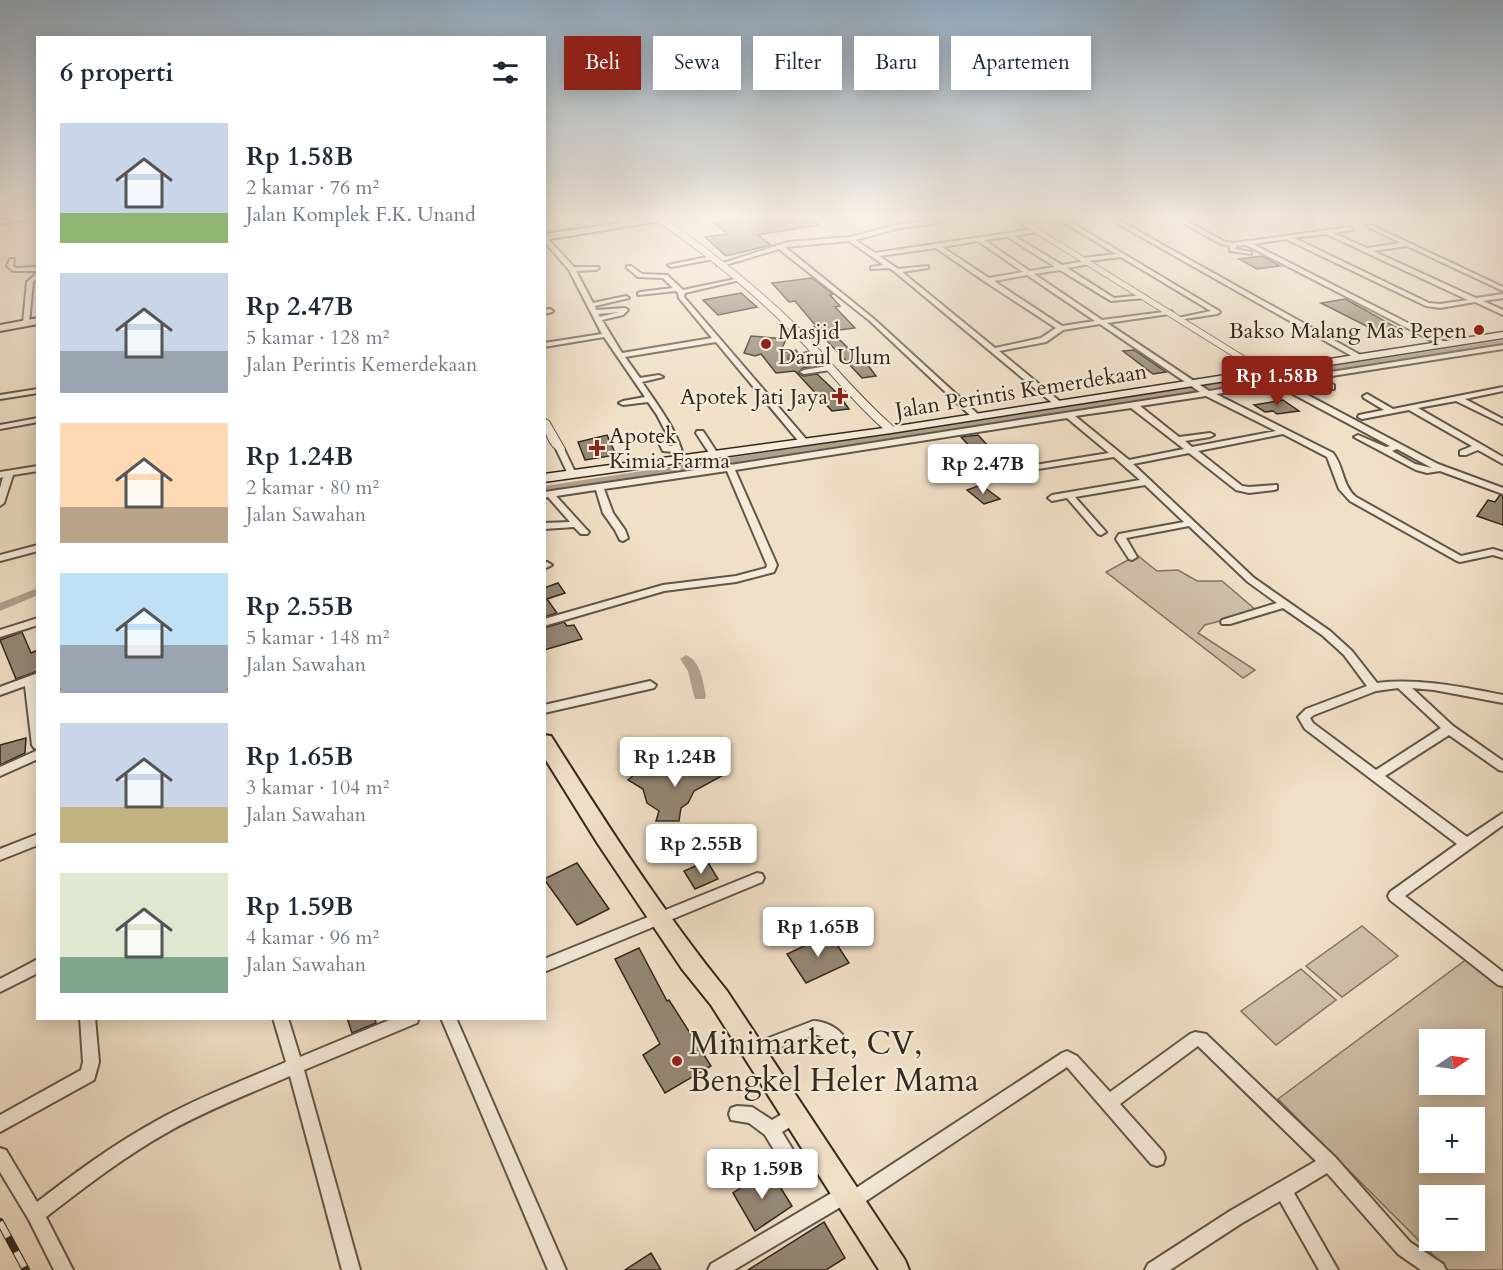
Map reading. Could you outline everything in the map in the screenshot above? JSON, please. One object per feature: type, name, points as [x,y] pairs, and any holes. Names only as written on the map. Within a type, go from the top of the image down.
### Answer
[{"type":"main road","points":[[0,328],[32,322]]},
{"type":"main road","name":"Jalan Perintis Kemerdekaan","points":[[546,478],[679,454],[714,454],[802,441],[891,436],[976,416],[1199,388],[1264,373],[1503,335]]},
{"type":"main road","points":[[546,744],[605,838],[690,962],[719,998],[895,1270]]},
{"type":"street","points":[[32,322],[30,282],[36,276]]},
{"type":"street","points":[[578,276],[606,335],[650,399],[679,454]]},
{"type":"street","points":[[665,276],[680,290],[681,297],[686,304],[802,441]]},
{"type":"street","points":[[734,276],[793,327],[827,368],[891,436]]},
{"type":"street","points":[[818,276],[872,320],[976,416]]},
{"type":"street","points":[[904,276],[1059,404]]},
{"type":"street","points":[[981,276],[1061,328]]},
{"type":"street","points":[[986,280],[1008,276]]},
{"type":"street","points":[[1033,276],[1199,388],[1330,455],[1334,459],[1335,468],[1346,494],[1442,550],[1463,559],[1489,553],[1503,555]]},
{"type":"street","points":[[1075,276],[1113,300],[1143,297]]},
{"type":"street","points":[[1109,276],[1277,381],[1441,468],[1503,491]]},
{"type":"street","points":[[1158,276],[1217,312],[1180,319]]},
{"type":"street","points":[[1215,276],[1360,357]]},
{"type":"street","points":[[1312,276],[1445,344]]},
{"type":"street","points":[[1368,276],[1428,305],[1437,306],[1503,296]]},
{"type":"street","points":[[1424,276],[1503,312]]},
{"type":"street","points":[[1476,276],[1503,289]]},
{"type":"street","points":[[640,294],[680,290],[738,279]]},
{"type":"street","points":[[591,305],[626,298]]},
{"type":"street","points":[[995,350],[1042,340],[1061,328],[1169,312]]},
{"type":"street","points":[[546,345],[606,335]]},
{"type":"street","points":[[621,355],[716,340]]},
{"type":"street","points":[[1476,341],[1503,354]]},
{"type":"street","points":[[547,494],[730,468],[891,436],[1133,405],[1199,388],[1311,377],[1503,347]]},
{"type":"street","points":[[793,357],[816,353]]},
{"type":"street","points":[[804,372],[827,368]]},
{"type":"street","points":[[637,381],[659,377]]},
{"type":"street","points":[[1311,377],[1331,387]]},
{"type":"street","points":[[1362,417],[1503,389]]},
{"type":"street","points":[[0,398],[36,391]]},
{"type":"street","points":[[1485,392],[1503,398]]},
{"type":"street","points":[[1367,396],[1391,411]]},
{"type":"street","points":[[623,403],[650,399]]},
{"type":"street","points":[[1459,399],[1503,422]]},
{"type":"street","points":[[1133,405],[1147,422],[1177,440],[1239,488],[1249,490],[1274,487]]},
{"type":"street","points":[[1410,407],[1503,461]]},
{"type":"street","points":[[1066,414],[1127,463],[1246,576],[1326,633],[1348,653],[1374,687]]},
{"type":"street","points":[[0,427],[36,420]]},
{"type":"street","points":[[546,424],[572,474]]},
{"type":"street","points":[[1127,463],[1282,432]]},
{"type":"street","points":[[700,433],[714,454]]},
{"type":"street","points":[[1177,440],[1210,435]]},
{"type":"street","points":[[660,437],[666,449],[679,454]]},
{"type":"street","points":[[1358,437],[1423,470],[1434,471],[1441,468]]},
{"type":"street","points":[[1385,450],[1398,446]]},
{"type":"street","points":[[1463,453],[1478,447]]},
{"type":"street","points":[[991,475],[1116,454]]},
{"type":"street","points":[[0,503],[4,474],[36,468]]},
{"type":"street","points":[[546,622],[663,588],[736,579],[771,570],[772,565],[760,532],[730,468]]},
{"type":"street","points":[[1052,498],[1147,482]]},
{"type":"street","points":[[599,487],[608,513],[620,530],[622,538]]},
{"type":"street","points":[[547,494],[584,532]]},
{"type":"street","points":[[1069,495],[1101,532]]},
{"type":"street","points":[[1132,557],[1122,537],[1192,523]]},
{"type":"street","points":[[546,526],[575,524]]},
{"type":"street","points":[[0,558],[36,549]]},
{"type":"street","points":[[1226,622],[1284,604]]},
{"type":"street","points":[[0,634],[36,622]]},
{"type":"street","points":[[1,688],[34,678],[36,712]]},
{"type":"street","points":[[1400,684],[1449,729],[1503,767]]},
{"type":"street","points":[[1466,844],[1309,726],[1304,717],[1310,712],[1374,687],[1400,684],[1434,686],[1503,699]]},
{"type":"street","points":[[546,709],[650,685]]},
{"type":"street","points":[[1376,776],[1449,729]]},
{"type":"street","points":[[0,772],[36,755]]},
{"type":"street","points":[[1503,818],[1395,896],[1503,980]]},
{"type":"street","points":[[0,855],[36,840]]},
{"type":"street","points":[[546,965],[757,878]]},
{"type":"street","points":[[0,986],[36,966]]},
{"type":"street","points":[[0,1124],[88,1075],[91,1062],[87,1020]]},
{"type":"street","points":[[281,1020],[351,1270]]},
{"type":"street","points":[[35,1214],[82,1179],[160,1128],[197,1108],[407,1020]]},
{"type":"street","points":[[449,1020],[557,1270]]},
{"type":"street","points":[[752,1051],[813,1028],[820,1028],[837,1040]]},
{"type":"street","points":[[1109,1102],[1195,1039],[1201,1039],[1329,1163],[1404,1248],[1437,1270]]},
{"type":"street","points":[[717,1270],[849,1198],[1065,1059],[1072,1061],[1157,1158]]},
{"type":"street","points":[[737,1114],[752,1115],[771,1129],[798,1174]]},
{"type":"street","points":[[771,1129],[794,1115]]},
{"type":"street","points":[[0,1156],[35,1214],[64,1270]]},
{"type":"street","points":[[1165,1267],[1283,1190],[1329,1163]]},
{"type":"street","points":[[1283,1190],[1329,1270]]},
{"type":"shaded area","points":[[1137,555],[1157,571],[1178,570],[1197,581],[1222,581],[1257,611],[1205,625],[1198,633],[1255,670],[1243,678],[1106,572]]},
{"type":"shaded area","points":[[1362,926],[1398,956],[1342,997],[1306,966]]},
{"type":"shaded area","points":[[1467,959],[1503,988],[1503,1270],[1448,1270],[1429,1251],[1485,1251],[1485,1185],[1419,1185],[1419,1241],[1278,1099]]},
{"type":"shaded area","points":[[1301,969],[1336,1000],[1276,1045],[1241,1011]]},
{"type":"building","points":[[812,278],[833,294],[830,295],[840,306],[835,307],[855,328],[831,331],[852,352],[861,356],[876,376],[862,378],[814,327],[816,326],[795,301],[789,302],[772,283]]},
{"type":"building","points":[[741,293],[757,307],[718,315],[703,300]]},
{"type":"building","points":[[1345,299],[1397,328],[1376,331],[1321,303]]},
{"type":"building","points":[[751,336],[786,339],[780,353],[796,350],[798,353],[789,355],[788,359],[804,360],[811,367],[803,368],[798,373],[804,376],[817,374],[838,394],[849,409],[832,411],[795,371],[776,373],[761,354],[755,356],[744,353]]},
{"type":"building","points":[[1134,350],[1166,372],[1153,374],[1123,351]]},
{"type":"building","points":[[1283,400],[1299,411],[1277,414],[1273,411],[1265,412],[1254,405]]},
{"type":"building","name":"Apotek Kimia Farma","points":[[607,435],[616,455],[585,460],[578,442]]},
{"type":"building","points":[[978,435],[991,449],[974,451],[961,437]]},
{"type":"building","points":[[981,485],[1000,499],[984,504],[967,490]]},
{"type":"building","points":[[1500,495],[1503,496],[1503,525],[1477,516],[1488,500],[1495,502]]},
{"type":"building","points":[[558,583],[565,593],[547,599],[557,613],[546,616],[546,587]]},
{"type":"building","points":[[564,622],[567,626],[574,625],[582,639],[546,649],[546,627]]},
{"type":"building","points":[[22,632],[31,653],[36,651],[36,672],[16,679],[0,640]]},
{"type":"building","points":[[26,738],[25,753],[0,765],[0,745]]},
{"type":"building","points":[[714,759],[727,773],[694,791],[688,803],[681,808],[679,821],[656,821],[659,811],[647,803],[643,789],[628,780],[640,770],[655,775],[667,773],[679,776]]},
{"type":"building","points":[[707,861],[718,879],[695,889],[684,871]]},
{"type":"building","points":[[577,863],[609,909],[577,925],[546,882],[546,878]]},
{"type":"building","points":[[830,934],[849,963],[806,983],[787,954]]},
{"type":"building","points":[[639,948],[667,1001],[669,1000],[711,1066],[665,1093],[643,1055],[660,1044],[615,959]]},
{"type":"building","points":[[348,1020],[375,1020],[376,1023],[352,1033]]},
{"type":"building","points":[[769,1169],[792,1206],[755,1231],[733,1193]]},
{"type":"building","points":[[824,1222],[845,1258],[826,1270],[748,1270]]},
{"type":"building","points":[[651,1253],[661,1270],[625,1270]]},
{"type":"waterway","points":[[546,489],[1503,342]]},
{"type":"waterway","points":[[0,607],[36,592]]},
{"type":"waterway","points":[[686,659],[694,670],[700,696]]},
{"type":"railway","points":[[0,1222],[26,1270]]},
{"type":"place","name":"Bakso Malang Mas Pepen","points":[[1479,330]]},
{"type":"place","name":"Masjid Darul Ulum","points":[[766,344]]},
{"type":"place","name":"Apotek Jati Jaya","points":[[840,396]]},
{"type":"place","name":"Apotek Kimia Farma","points":[[597,448]]},
{"type":"place","name":"Minimarket, CV, Bengkel Heler Mama","points":[[677,1061]]}]
